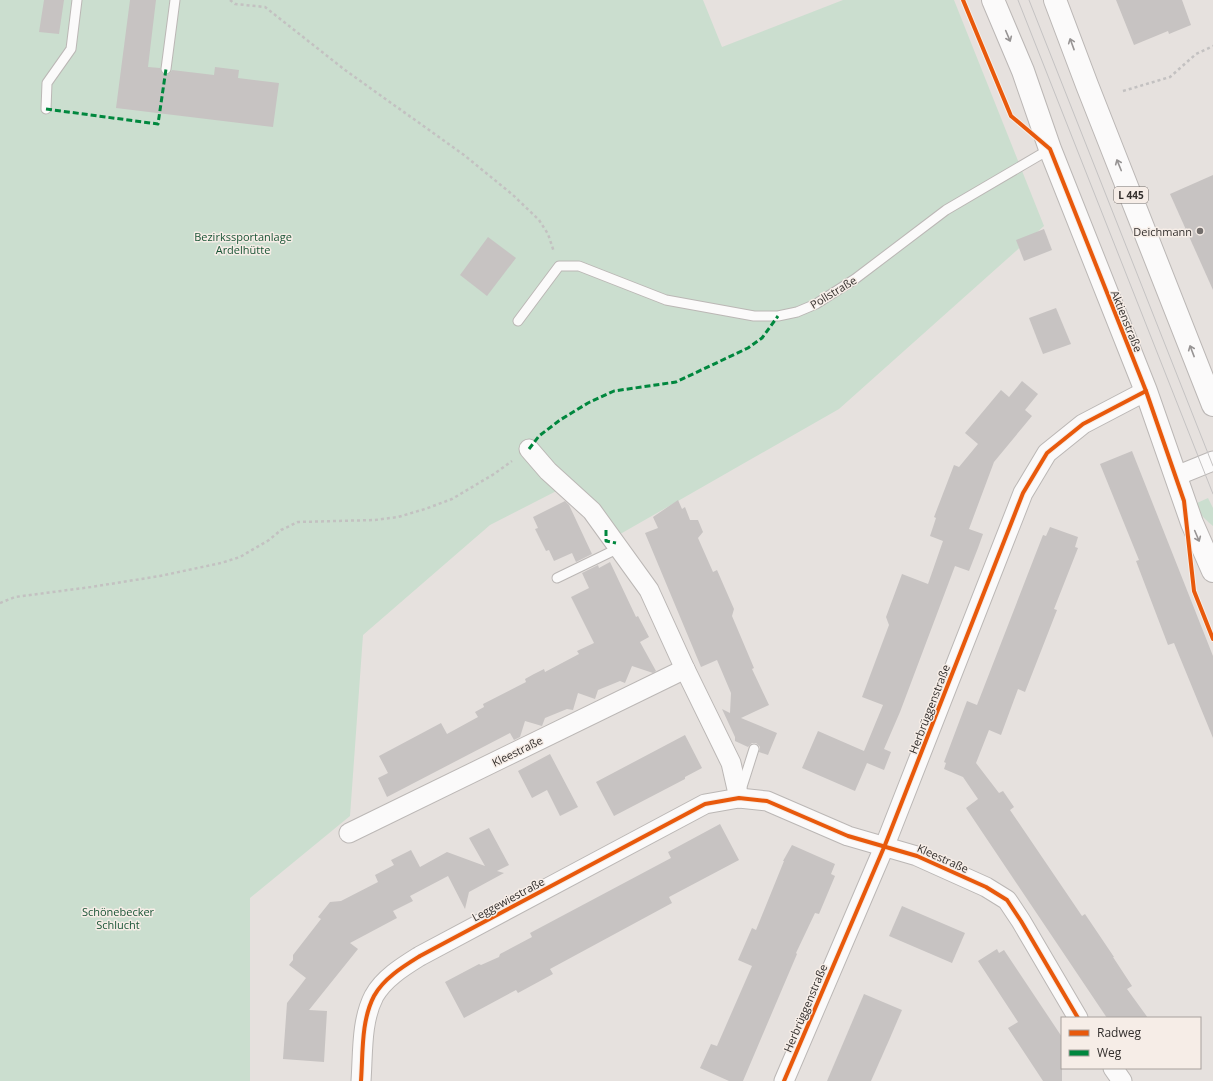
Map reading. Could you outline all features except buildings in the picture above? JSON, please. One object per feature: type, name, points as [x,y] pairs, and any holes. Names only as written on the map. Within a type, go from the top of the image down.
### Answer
[{"type":"main road","name":"Aktienstraße","points":[[993,0],[1023,71],[1050,149],[1146,391],[1194,528],[1213,571]]},
{"type":"main road","name":"L 445","points":[[1055,0],[1213,405]]},
{"type":"street","name":"Herbrüggenstraße","points":[[784,1081],[885,845],[1023,493],[1047,453],[1059,443],[1083,424],[1146,391]]},
{"type":"street","points":[[529,449],[548,471],[592,511],[649,590],[685,669],[731,763],[739,798]]},
{"type":"street","points":[[1176,476],[1213,461]]},
{"type":"street","name":"Kleestraße","points":[[349,833],[685,669]]},
{"type":"street","name":"Kleestraße","points":[[739,798],[767,801],[848,836],[885,845],[917,856],[986,887],[1006,900],[1022,921],[1077,1017]]},
{"type":"street","name":"Leggewiestraße","points":[[361,1081],[366,1019],[374,996],[387,980],[400,968],[705,804],[739,798]]},
{"type":"street","points":[[1114,1069],[1122,1081]]},
{"type":"lane","points":[[46,109],[47,83],[71,49],[77,0]]},
{"type":"lane","points":[[166,69],[175,0]]},
{"type":"lane","name":"Pollstraße","points":[[558,266],[579,266],[666,300],[754,316],[778,316],[797,312],[816,304],[855,279],[946,210],[1050,149]]},
{"type":"lane","points":[[518,321],[558,266]]},
{"type":"lane","points":[[556,578],[619,548]]},
{"type":"lane","points":[[739,798],[754,749]]},
{"type":"path","points":[[230,0],[235,4],[265,7],[346,70],[464,155],[512,195],[539,220],[548,234],[558,266]]},
{"type":"path","points":[[1123,91],[1170,76],[1196,54],[1213,46]]},
{"type":"path","points":[[0,603],[16,597],[160,576],[221,563],[245,554],[269,540],[281,530],[298,522],[375,520],[398,517],[452,499],[494,474],[529,449]]},
{"type":"green space","points":[[0,0],[703,0],[722,47],[843,0],[954,0],[1044,226],[839,409],[615,537],[574,482],[490,525],[363,635],[350,816],[250,898],[250,1081],[0,1081]]},
{"type":"green space","points":[[1208,498],[1213,508],[1213,526],[1202,516],[1197,507],[1197,503]]},
{"type":"tram line","points":[[1018,0],[1213,494]]},
{"type":"tram line","points":[[1029,0],[1213,466]]},
{"type":"marked path","points":[[46,109],[158,124],[166,69]]},
{"type":"marked path","points":[[529,449],[539,436],[560,420],[588,403],[614,391],[676,382],[748,348],[762,338],[778,316]]},
{"type":"marked path","points":[[606,530],[606,541],[616,543]]},
{"type":"cycle path","points":[[963,0],[1011,116],[1050,149],[1146,391],[1184,501],[1194,591],[1213,639]]},
{"type":"cycle path","points":[[784,1081],[885,845],[1023,493],[1047,453],[1083,424],[1146,391]]},
{"type":"cycle path","points":[[361,1081],[363,1037],[370,1006],[374,996],[383,984],[407,964],[705,804],[739,798],[767,801],[848,836],[917,856],[986,887],[1007,900],[1077,1017]]},
{"type":"place","name":"Deichmann","points":[[1200,231]]},
{"type":"park label","name":"Bezirkssportanlage Ardelhütte","points":[[243,242]]},
{"type":"park label","name":"Schönebecker Schlucht","points":[[118,917]]}]
